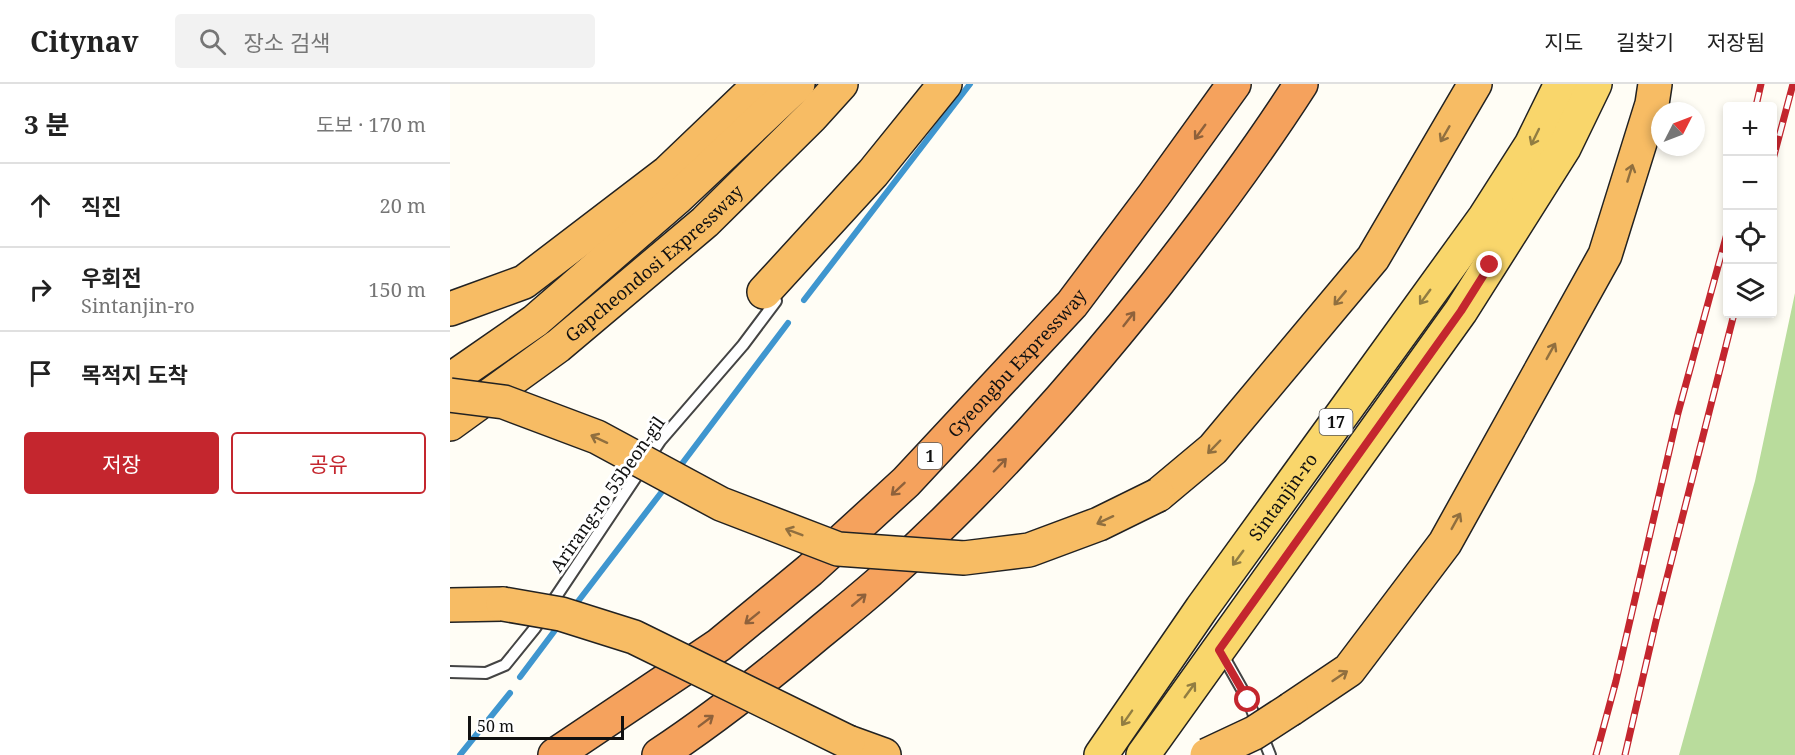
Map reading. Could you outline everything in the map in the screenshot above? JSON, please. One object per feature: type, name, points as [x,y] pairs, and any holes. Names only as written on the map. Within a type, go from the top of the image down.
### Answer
[{"type":"highway","points":[[450,309],[524,282],[668,172],[760,84]]},
{"type":"highway","name":"Gapcheondosi Expressway","points":[[450,380],[535,321],[678,197],[798,84]]},
{"type":"highway","name":"Gapcheondosi Expressway","points":[[450,424],[558,346],[705,222],[841,84]]},
{"type":"highway","points":[[770,297],[945,84]]},
{"type":"highway","name":"Gyeongbu Expressway","points":[[555,755],[719,645],[810,570],[906,482],[1071,304],[1154,195],[1234,84]]},
{"type":"highway","points":[[659,755],[783,663],[887,576],[962,505],[1028,437],[1104,350],[1181,253],[1270,133],[1301,84]]},
{"type":"highway","points":[[450,395],[504,402],[597,437],[721,504],[838,549],[964,558],[1029,550],[1099,524],[1158,495],[1214,449],[1373,258],[1475,84]]},
{"type":"highway","points":[[1207,755],[1254,733],[1349,669],[1444,543],[1605,255],[1652,104],[1655,84]]},
{"type":"highway","points":[[450,605],[502,604],[561,614],[634,637],[848,742],[884,755]]},
{"type":"main road","name":"Sintanjin-ro","points":[[1101,755],[1202,608],[1485,217],[1531,145],[1561,84]]},
{"type":"main road","name":"Sintanjin-ro","points":[[1143,755],[1461,311],[1564,148],[1594,84]]},
{"type":"lane","name":"Arirang-ro 55beon-gil","points":[[450,672],[486,673],[505,665],[535,628],[660,441],[743,345],[770,297]]},
{"type":"lane","points":[[1219,650],[1248,700],[1270,755]]},
{"type":"green space","points":[[1795,293],[1795,755],[1679,755],[1755,481]]},
{"type":"waterway","points":[[804,300],[970,84]]},
{"type":"waterway","points":[[678,469],[788,323]]},
{"type":"waterway","points":[[573,608],[667,485]]},
{"type":"waterway","points":[[520,677],[559,625]]},
{"type":"waterway","points":[[460,755],[510,693]]},
{"type":"railway","points":[[1757,102],[1761,84]]},
{"type":"railway","points":[[1774,156],[1793,84]]},
{"type":"railway","points":[[1596,755],[1616,681],[1678,413],[1723,248]]},
{"type":"railway","points":[[1625,755],[1656,621],[1733,318]]},
{"type":"route","points":[[1248,700],[1219,650],[1461,311],[1490,265]]}]
